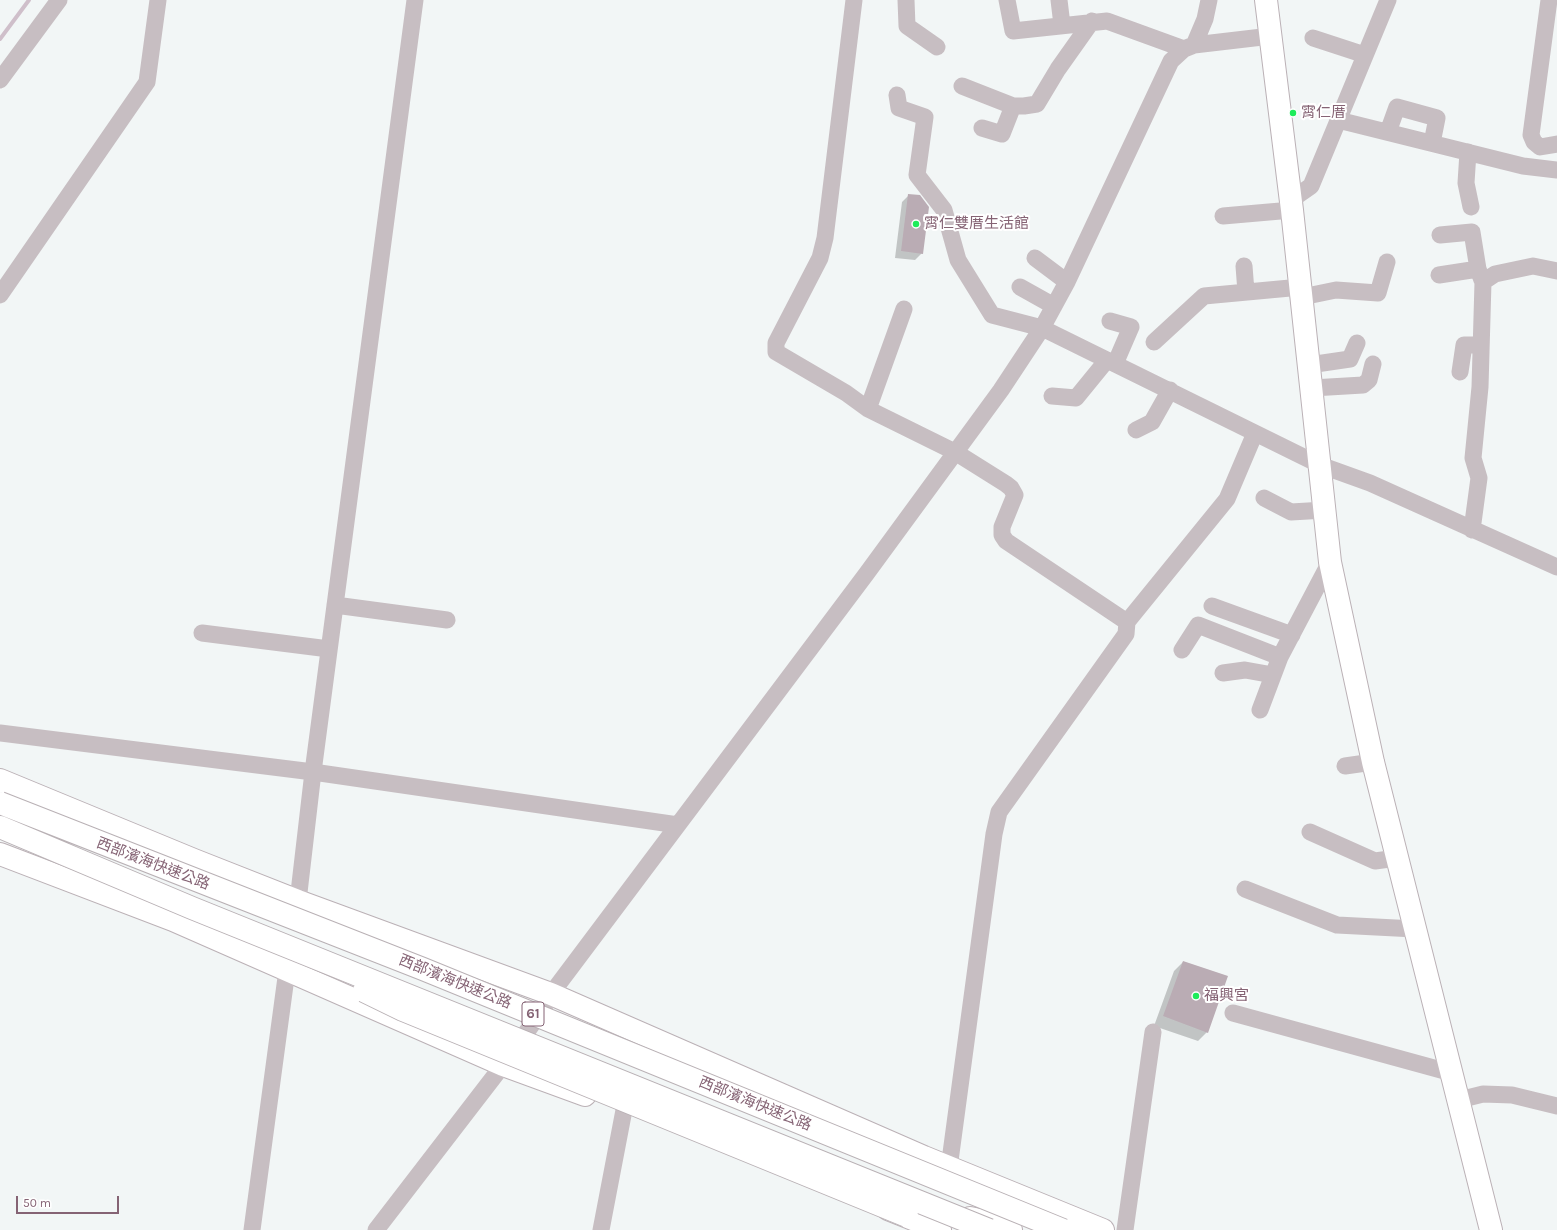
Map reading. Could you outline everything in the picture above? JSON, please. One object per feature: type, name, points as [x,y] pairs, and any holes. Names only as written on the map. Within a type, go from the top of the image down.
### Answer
[{"type":"main road","points":[[1266,0],[1292,205],[1330,562],[1373,762],[1491,1230]]},
{"type":"main road","points":[[0,780],[1103,1230]]},
{"type":"main road","name":"西部濱海快速公路","points":[[0,803],[423,969],[1063,1230]]},
{"type":"main road","points":[[68,807],[92,832],[547,1002],[1082,1230]]},
{"type":"main road","name":"西部濱海快速公路","points":[[0,827],[192,908],[989,1230]]},
{"type":"main road","points":[[0,854],[173,920],[503,1065],[907,1216]]},
{"type":"main road","points":[[66,878],[94,876],[517,1046],[894,1201],[995,1223],[1011,1230]]},
{"type":"main road","points":[[196,880],[425,954],[924,1157]]},
{"type":"main road","points":[[192,908],[403,1010],[939,1230]]},
{"type":"street","points":[[0,80],[59,0]]},
{"type":"street","points":[[0,295],[147,82],[158,0]]},
{"type":"street","points":[[298,901],[313,772],[415,0]]},
{"type":"street","points":[[854,0],[825,238],[820,258],[776,343],[776,352],[846,392],[868,409],[955,452],[1011,488],[1015,495],[1002,527],[1002,534],[1006,541],[1127,622]]},
{"type":"street","points":[[1007,0],[1013,31],[1092,21],[1107,21],[1189,47],[1271,36]]},
{"type":"street","points":[[1059,0],[1062,25]]},
{"type":"street","points":[[376,1230],[503,1065],[547,1002],[1001,390],[1042,328],[1067,282],[1171,61],[1189,47],[1205,19],[1209,0]]},
{"type":"street","points":[[1223,216],[1292,205],[1311,186],[1388,0]]},
{"type":"street","points":[[1549,0],[1531,135],[1534,142],[1540,147],[1557,144]]},
{"type":"street","points":[[906,7],[907,26],[937,47]]},
{"type":"street","points":[[962,86],[1013,106],[1037,104],[1058,69],[1092,21]]},
{"type":"street","points":[[1313,38],[1365,55]]},
{"type":"street","points":[[897,95],[899,108],[925,117],[917,176],[944,210],[958,260],[992,315],[1042,328],[1320,465],[1370,484],[1557,567]]},
{"type":"street","points":[[982,128],[1002,134],[1013,106]]},
{"type":"street","points":[[1388,132],[1397,107],[1437,118],[1432,143]]},
{"type":"street","points":[[1338,120],[1523,166],[1557,170]]},
{"type":"street","points":[[1468,152],[1466,183],[1471,207]]},
{"type":"street","points":[[1440,235],[1472,232],[1480,276],[1482,345],[1480,387],[1473,458],[1479,478],[1472,530]]},
{"type":"street","points":[[1035,258],[1067,282]]},
{"type":"street","points":[[1154,342],[1204,296],[1246,292],[1301,292],[1336,290],[1378,293],[1387,262]]},
{"type":"street","points":[[1244,266],[1246,292]]},
{"type":"street","points":[[1439,275],[1480,276],[1533,266],[1557,271]]},
{"type":"street","points":[[1020,287],[1054,306]]},
{"type":"street","points":[[868,409],[904,309]]},
{"type":"street","points":[[1052,396],[1076,398],[1111,362],[1131,327],[1110,321]]},
{"type":"street","points":[[1309,365],[1350,359],[1357,343]]},
{"type":"street","points":[[1460,372],[1464,345],[1482,345]]},
{"type":"street","points":[[1312,388],[1363,384],[1369,380],[1373,364]]},
{"type":"street","points":[[1136,430],[1152,422],[1170,390]]},
{"type":"street","points":[[949,1168],[998,812],[1126,634],[1127,622],[1227,499],[1255,433]]},
{"type":"street","points":[[1264,498],[1291,512],[1325,510]]},
{"type":"street","points":[[1260,710],[1280,657],[1330,562]]},
{"type":"street","points":[[335,605],[448,620]]},
{"type":"street","points":[[1212,606],[1292,635]]},
{"type":"street","points":[[1182,650],[1198,625],[1280,657]]},
{"type":"street","points":[[202,633],[329,649]]},
{"type":"street","points":[[1223,673],[1245,670],[1273,675]]},
{"type":"street","points":[[0,733],[313,772],[678,825]]},
{"type":"street","points":[[1345,766],[1373,762]]},
{"type":"street","points":[[1310,832],[1375,861],[1397,858]]},
{"type":"street","points":[[1245,888],[1337,925],[1415,930]]},
{"type":"street","points":[[252,1230],[287,970]]},
{"type":"street","points":[[1233,1013],[1452,1073]]},
{"type":"street","points":[[1125,1230],[1153,1032]]},
{"type":"street","points":[[1459,1100],[1483,1094],[1512,1095],[1557,1106]]},
{"type":"street","points":[[601,1230],[624,1110]]},
{"type":"building","name":"霄仁雙厝生活館","points":[[908,194],[920,195],[929,207],[923,254],[901,251]]},
{"type":"building","name":"福興宮","points":[[1183,961],[1228,976],[1208,1033],[1163,1016]]},
{"type":"waterway","points":[[0,39],[29,0]]},
{"type":"place","name":"霄仁厝","points":[[1293,113]]},
{"type":"place","name":"霄仁雙厝生活館","points":[[916,224]]},
{"type":"place","name":"福興宮","points":[[1196,996]]}]
